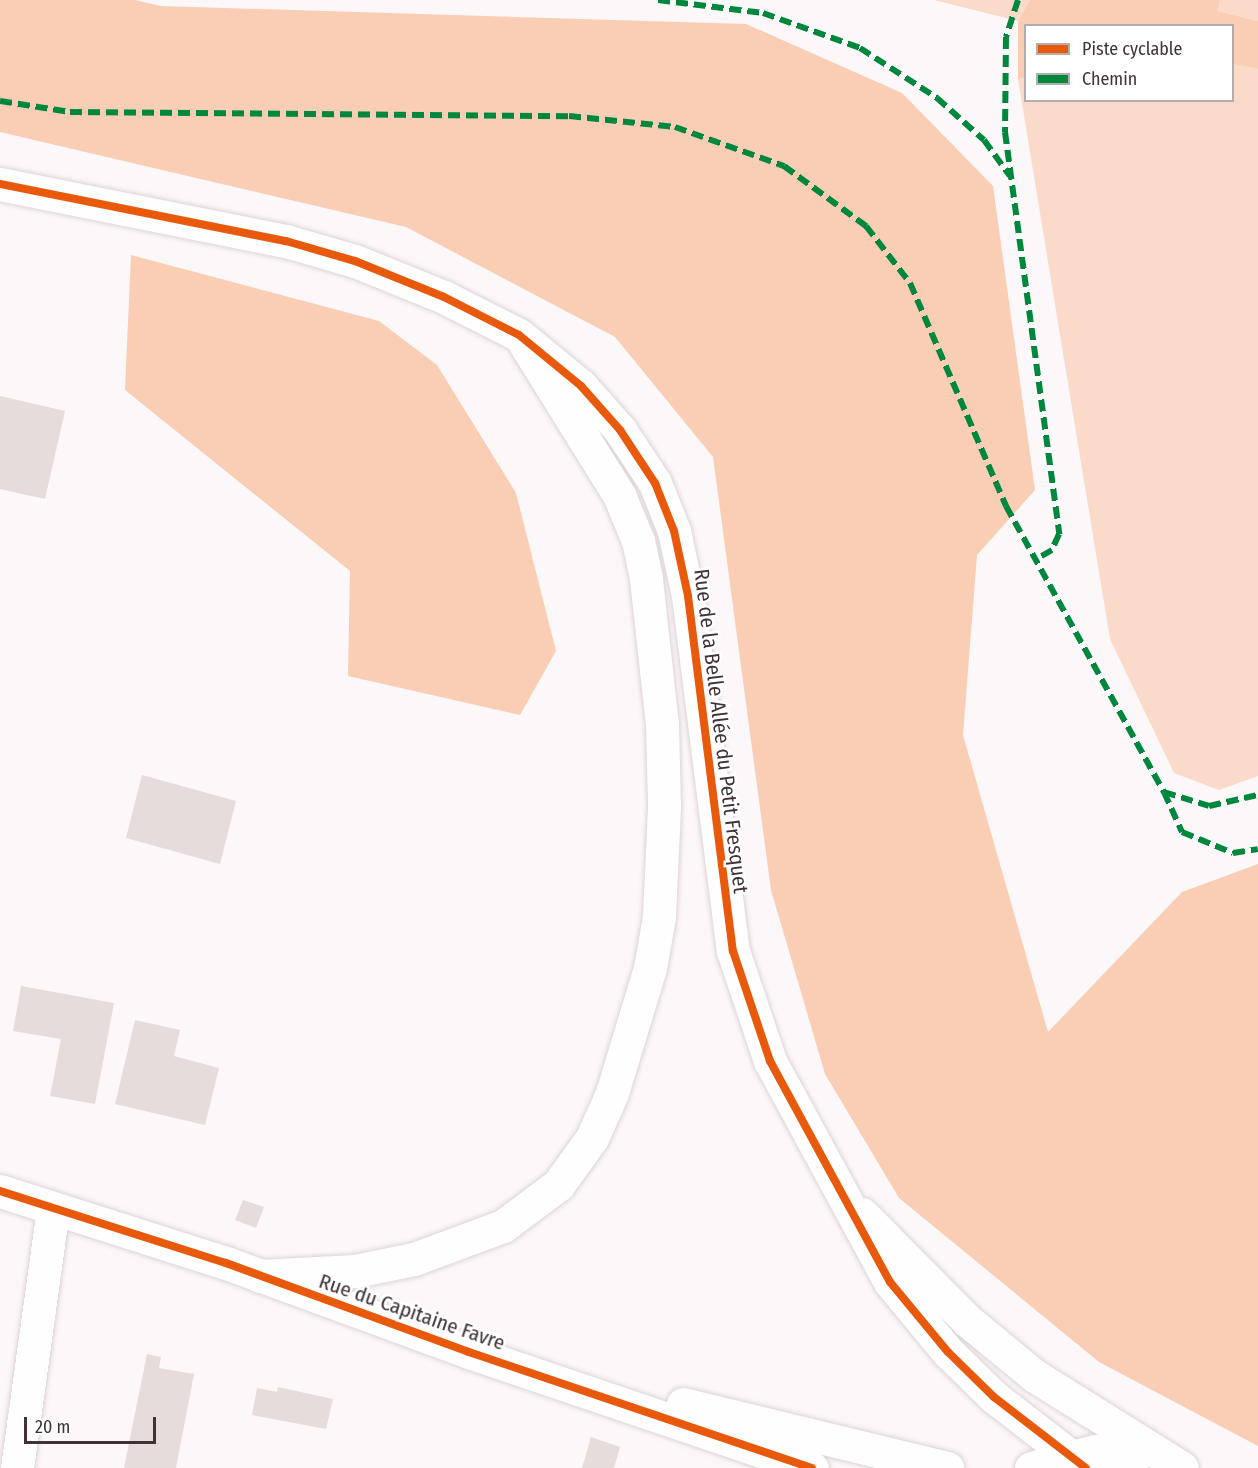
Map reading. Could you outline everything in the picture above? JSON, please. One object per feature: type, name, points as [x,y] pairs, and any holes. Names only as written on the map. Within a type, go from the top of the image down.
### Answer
[{"type":"street","name":"Rue de la Belle Allée du Petit Fresquet","points":[[0,184],[286,241],[355,261],[444,297],[519,335],[581,386],[620,430],[655,483],[675,531],[688,596],[733,951],[770,1061],[890,1282],[948,1352],[994,1396],[1077,1462]]},
{"type":"street","name":"Rue de la Belle Allée du Petit Fresquet","points":[[258,1276],[355,1271],[414,1259],[503,1226],[558,1185],[592,1138],[612,1093],[650,968],[659,917],[664,805],[662,724],[646,578],[638,540],[619,495],[585,434],[519,335]]},
{"type":"street","name":"Rue de la Belle Allée du Petit Fresquet","points":[[838,1189],[968,1321],[1136,1460],[1182,1468]]},
{"type":"street","name":"Rue du Capitaine Favre","points":[[0,1191],[258,1276],[470,1352],[812,1468]]},
{"type":"street","points":[[17,1468],[53,1208]]},
{"type":"street","name":"Rue du Capitaine Favre","points":[[470,1352],[947,1468]]},
{"type":"street","points":[[1031,1468],[1077,1462],[1095,1451],[1136,1460]]},
{"type":"shaded area","points":[[0,0],[135,0],[161,6],[746,24],[902,93],[993,186],[1035,490],[977,555],[963,735],[1048,1032],[1182,892],[1258,864],[1258,1446],[1099,1362],[899,1198],[825,1074],[771,890],[713,457],[615,337],[406,227],[0,132]]},
{"type":"shaded area","points":[[934,0],[1030,0],[1018,21]]},
{"type":"shaded area","points":[[1030,0],[1220,0],[1218,11],[1258,21],[1258,69],[1234,64],[1234,24],[1024,24],[1024,78],[1018,79],[1018,21]]},
{"type":"shaded area","points":[[1220,0],[1258,0],[1258,21],[1218,11]]},
{"type":"shaded area","points":[[1234,64],[1258,69],[1258,776],[1219,790],[1174,773],[1110,639],[1018,79],[1024,78],[1024,102],[1234,102]]},
{"type":"shaded area","points":[[131,255],[379,321],[437,365],[516,493],[556,651],[520,715],[348,676],[350,571],[125,390]]},
{"type":"building","points":[[0,396],[65,411],[45,499],[0,489]]},
{"type":"building","points":[[142,775],[236,801],[220,864],[126,838]]},
{"type":"building","points":[[21,986],[114,1003],[95,1104],[50,1096],[61,1039],[13,1031]]},
{"type":"building","points":[[135,1020],[180,1030],[174,1056],[219,1068],[205,1125],[115,1104]]},
{"type":"building","points":[[243,1200],[264,1207],[256,1228],[235,1220]]},
{"type":"building","points":[[147,1354],[161,1357],[159,1368],[194,1374],[176,1468],[124,1468]]},
{"type":"building","points":[[278,1387],[333,1399],[326,1429],[252,1415],[257,1388],[277,1392]]},
{"type":"building","points":[[591,1437],[620,1447],[614,1468],[582,1468]]},
{"type":"marked path","points":[[658,0],[763,13],[860,48],[937,98],[984,140],[1010,176]]},
{"type":"marked path","points":[[1018,0],[1006,37],[1005,132],[1059,534],[1052,550],[1038,558]]},
{"type":"marked path","points":[[0,101],[70,112],[569,116],[675,127],[784,166],[866,226],[910,283],[1006,506],[1164,792],[1209,806],[1258,795]]},
{"type":"marked path","points":[[1164,792],[1182,832],[1233,853],[1258,849]]},
{"type":"cycle path","points":[[0,184],[286,241],[355,261],[444,297],[519,335],[581,386],[620,430],[655,483],[674,531],[688,596],[733,951],[770,1061],[890,1282],[948,1352],[994,1397],[1086,1468]]},
{"type":"cycle path","points":[[0,1191],[226,1263],[469,1352],[812,1468]]}]
